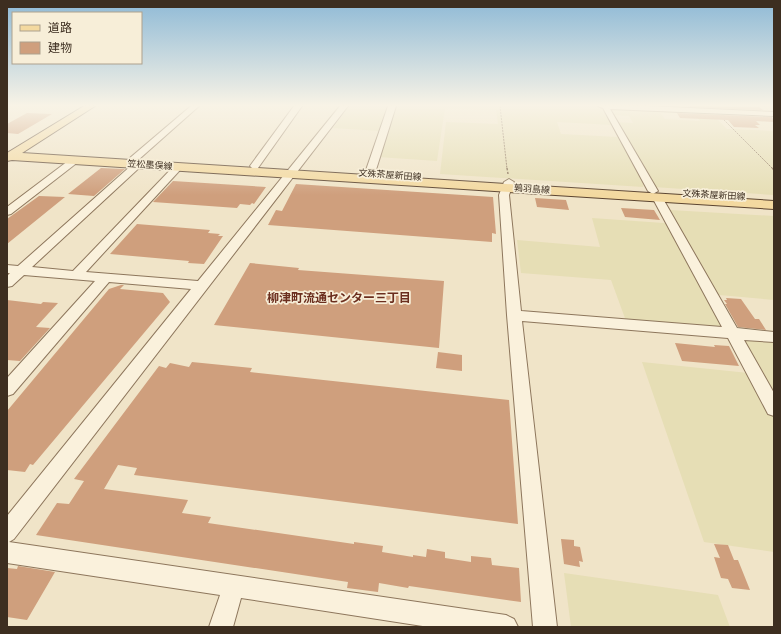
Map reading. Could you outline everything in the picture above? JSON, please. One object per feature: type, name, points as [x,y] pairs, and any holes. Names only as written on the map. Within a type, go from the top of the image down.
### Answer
[{"type":"main road","points":[[10,155],[42,136]]},
{"type":"main road","name":"笠松墨俣線","points":[[10,155],[178,167],[292,171]]},
{"type":"main road","name":"文殊茶屋新田線","points":[[10,155],[135,163],[255,166],[292,171],[370,173],[508,185]]},
{"type":"main road","name":"鶉羽島線","points":[[292,171],[655,194],[774,205]]},
{"type":"main road","name":"文殊茶屋新田線","points":[[655,194],[774,199]]},
{"type":"street","points":[[7,283],[164,136]]},
{"type":"street","points":[[255,166],[277,136]]},
{"type":"street","points":[[8,529],[320,136]]},
{"type":"street","points":[[370,173],[382,136]]},
{"type":"street","points":[[622,136],[774,409]]},
{"type":"street","points":[[7,212],[75,160]]},
{"type":"street","points":[[76,275],[178,167]]},
{"type":"street","points":[[508,185],[504,195],[514,315],[545,627]]},
{"type":"street","points":[[7,269],[202,286]]},
{"type":"street","points":[[7,389],[105,278]]},
{"type":"street","points":[[514,315],[774,337]]},
{"type":"street","points":[[7,552],[506,627]]},
{"type":"street","points":[[221,627],[234,586]]},
{"type":"path","points":[[503,136],[508,185]]},
{"type":"path","points":[[740,136],[774,170]]},
{"type":"shaded area","points":[[385,136],[441,136],[437,161],[378,157]]},
{"type":"shaded area","points":[[444,136],[591,136],[618,137],[644,182],[643,187],[440,174]]},
{"type":"shaded area","points":[[623,136],[774,136],[774,195],[653,187]]},
{"type":"shaded area","points":[[670,210],[774,216],[774,300],[708,294],[726,330],[626,321],[611,280],[521,273],[517,240],[600,247],[592,218],[678,224]]},
{"type":"shaded area","points":[[739,337],[774,341],[774,552],[704,542],[642,362],[758,374]]},
{"type":"shaded area","points":[[564,573],[718,595],[730,627],[571,627]]},
{"type":"building","points":[[101,168],[125,169],[94,196],[68,194]]},
{"type":"building","points":[[173,181],[266,187],[254,204],[240,204],[237,208],[153,202]]},
{"type":"building","points":[[296,184],[493,197],[496,234],[492,233],[492,242],[268,225],[276,210],[282,211]]},
{"type":"building","points":[[39,196],[65,197],[7,244],[7,219]]},
{"type":"building","points":[[535,198],[566,200],[569,210],[537,207]]},
{"type":"building","points":[[621,208],[654,210],[660,220],[625,217]]},
{"type":"building","points":[[137,224],[210,230],[208,233],[220,234],[218,236],[223,236],[204,264],[188,263],[189,261],[110,254]]},
{"type":"building","points":[[250,263],[299,268],[298,270],[444,281],[439,348],[214,325]]},
{"type":"building","points":[[124,285],[120,289],[163,293],[170,302],[33,465],[30,464],[25,472],[7,470],[7,411],[109,289]]},
{"type":"building","points":[[726,298],[741,299],[755,319],[759,319],[766,330],[738,327],[725,304],[727,304],[724,300],[727,300]]},
{"type":"building","points":[[7,300],[41,304],[43,302],[58,303],[36,327],[50,328],[20,361],[7,360]]},
{"type":"building","points":[[675,343],[715,347],[714,345],[729,346],[739,366],[682,361]]},
{"type":"building","points":[[438,352],[462,355],[462,371],[436,368]]},
{"type":"building","points":[[192,362],[252,368],[250,372],[509,400],[518,524],[134,475],[137,468],[118,465],[104,489],[188,500],[182,513],[211,517],[208,523],[354,544],[354,542],[383,546],[382,552],[413,557],[413,555],[426,557],[427,549],[445,552],[445,558],[471,562],[471,556],[491,558],[492,565],[519,568],[521,602],[379,583],[378,592],[347,588],[348,582],[36,535],[57,503],[69,504],[84,481],[74,479],[159,366],[166,368],[170,363],[189,367]]},
{"type":"building","points":[[561,539],[574,540],[574,546],[580,547],[583,562],[579,561],[580,567],[564,564]]},
{"type":"building","points":[[714,544],[728,545],[734,560],[738,560],[750,590],[732,588],[728,579],[721,578],[714,557],[720,558]]},
{"type":"building","points":[[18,566],[55,572],[27,620],[7,617],[7,568],[17,569]]},
{"type":"district","name":"柳津町流通センター三丁目","points":[[339,298]]}]
